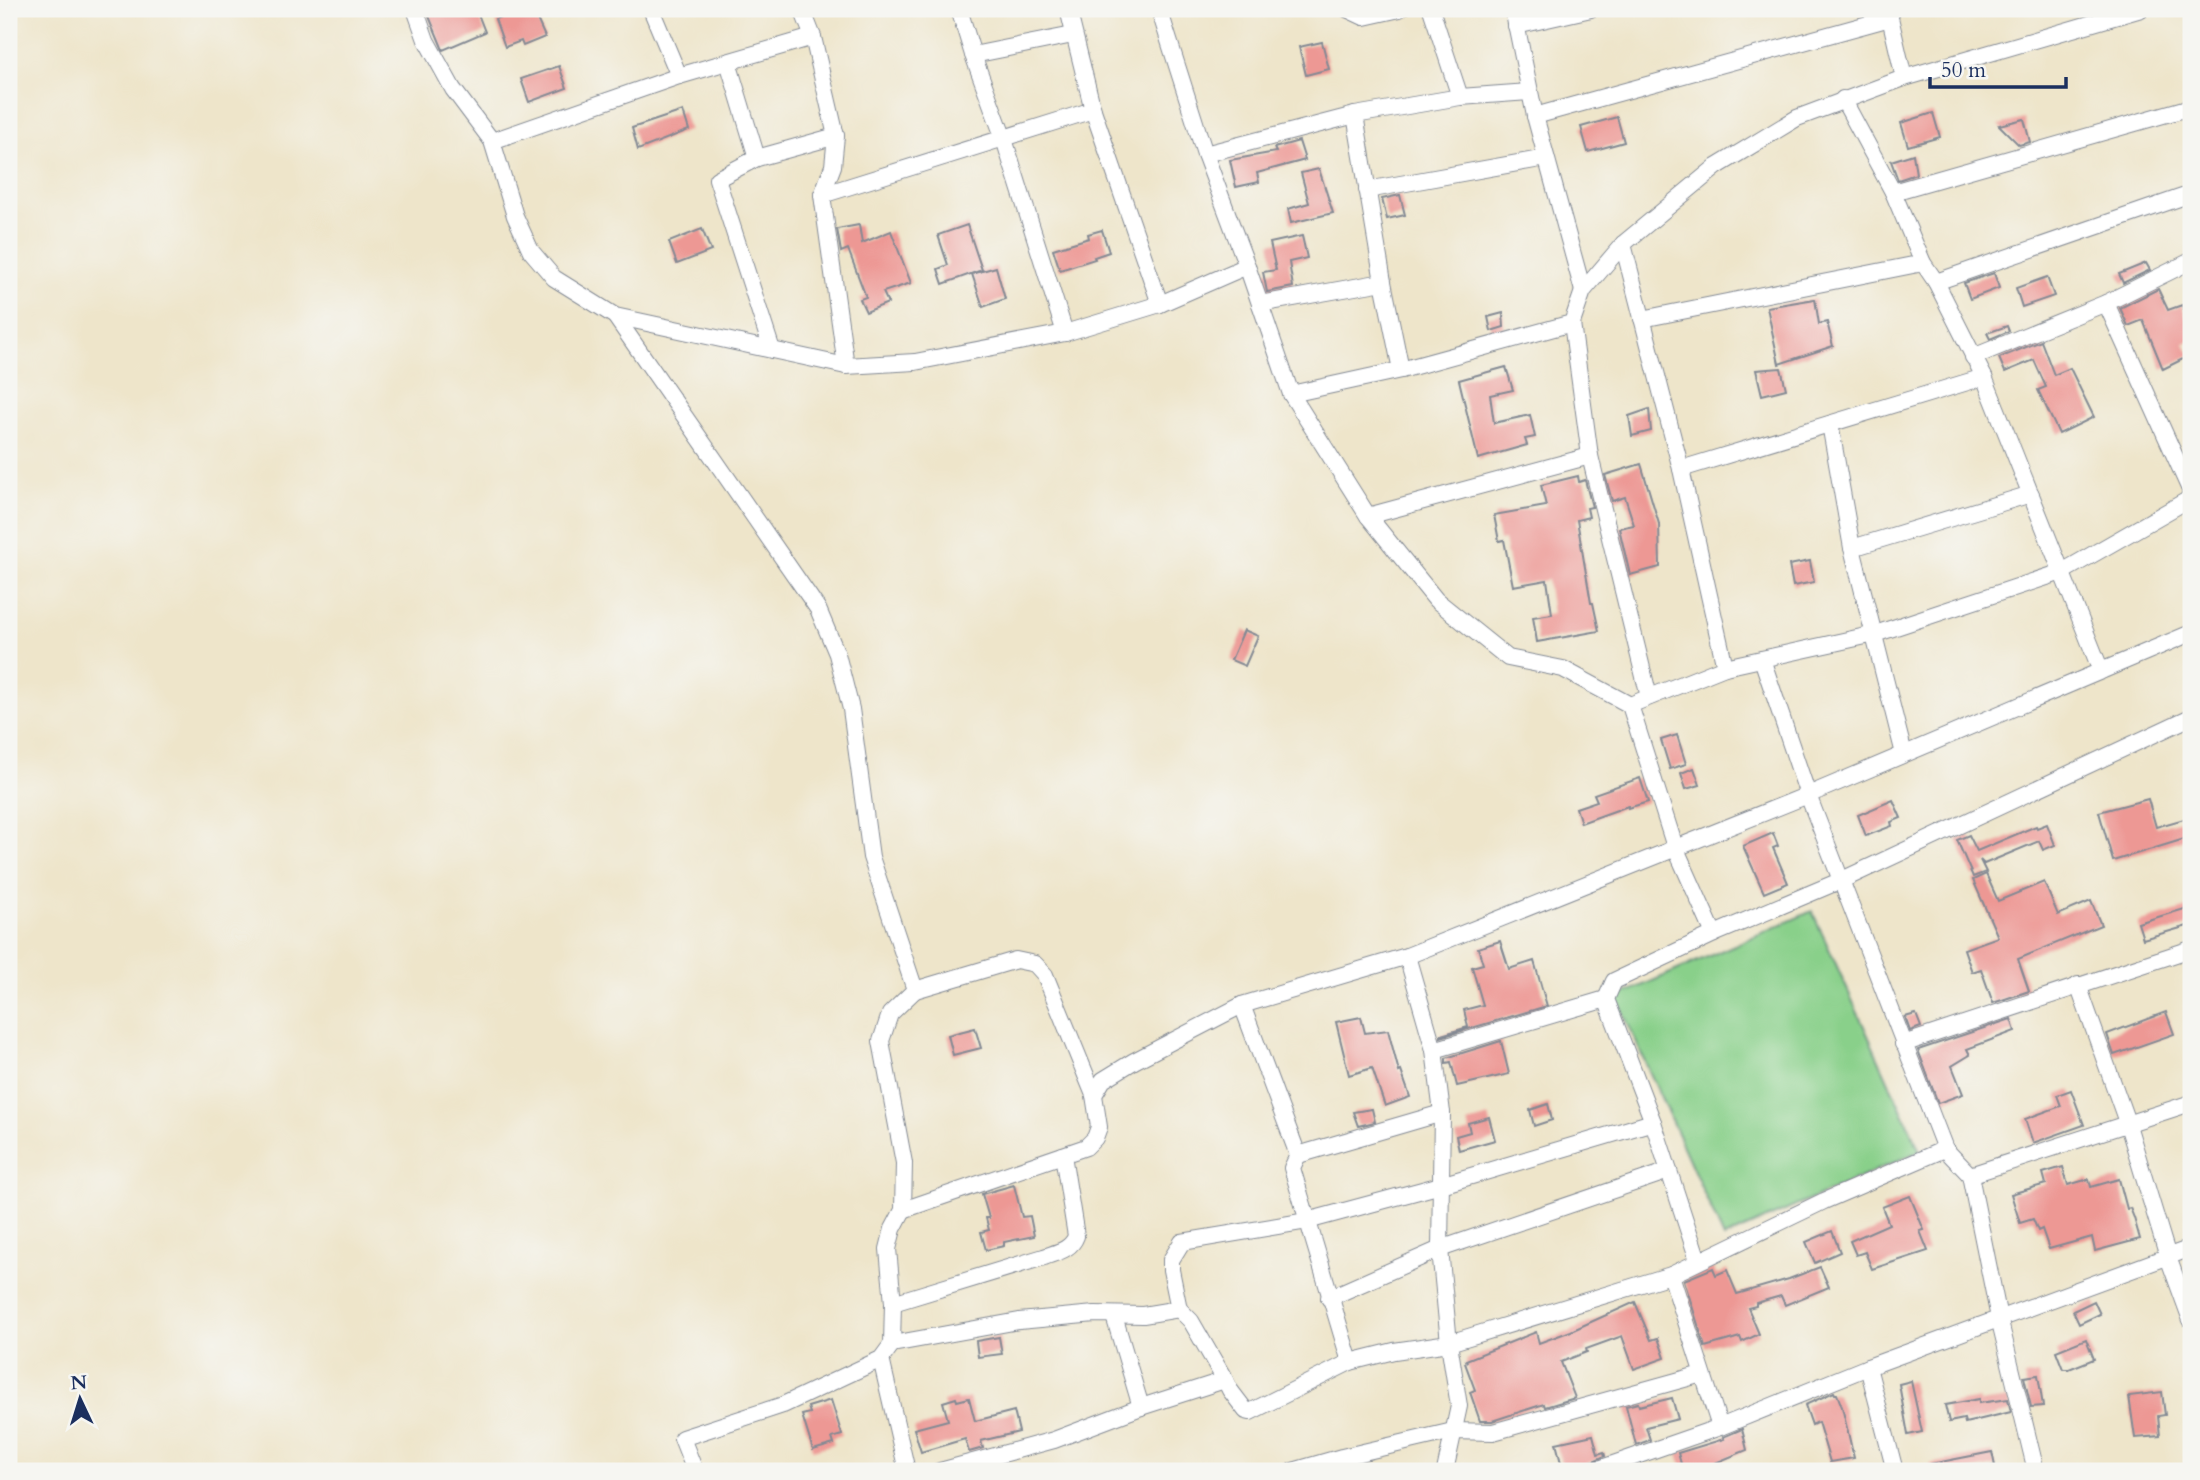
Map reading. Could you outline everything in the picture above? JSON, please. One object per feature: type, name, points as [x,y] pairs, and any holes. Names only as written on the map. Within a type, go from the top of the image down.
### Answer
[{"type":"street","points":[[415,9],[426,40],[453,89],[492,141],[515,216],[531,251],[554,278],[615,316],[846,366],[915,362],[1065,332],[1160,304],[1247,266]]},
{"type":"street","points":[[650,9],[679,76]]},
{"type":"street","points":[[802,9],[813,37],[836,136],[833,166],[822,195],[846,366]]},
{"type":"street","points":[[959,9],[1004,139],[1065,332]]},
{"type":"street","points":[[1158,9],[1205,154],[1291,394],[1367,516],[1436,600],[1508,658],[1563,668],[1630,705],[1675,847],[1714,934]]},
{"type":"street","points":[[1348,9],[1364,17],[1401,9]]},
{"type":"street","points":[[1431,9],[1460,97]]},
{"type":"street","points":[[1513,9],[1529,92],[1583,291]]},
{"type":"street","points":[[1517,26],[1591,9]]},
{"type":"street","points":[[1649,697],[1590,456],[1572,323],[1583,291],[1623,244],[1716,167],[1797,118],[1904,78],[2141,9]]},
{"type":"street","points":[[1072,10],[1073,35],[1093,110],[1160,304]]},
{"type":"street","points":[[1535,116],[1889,13],[1904,78]]},
{"type":"street","points":[[973,55],[1073,35]]},
{"type":"street","points":[[492,141],[679,76],[813,37]]},
{"type":"street","points":[[728,62],[757,158]]},
{"type":"street","points":[[1205,154],[1355,115],[1460,97],[1529,92]]},
{"type":"street","points":[[1843,99],[1893,192],[1923,263],[1936,282],[1983,377],[2101,671]]},
{"type":"street","points":[[1893,192],[2191,107]]},
{"type":"street","points":[[822,195],[1093,110]]},
{"type":"street","points":[[1355,115],[1401,370]]},
{"type":"street","points":[[772,350],[716,182],[719,176],[757,158],[836,136]]},
{"type":"street","points":[[1367,190],[1546,158]]},
{"type":"street","points":[[1936,282],[2191,194]]},
{"type":"street","points":[[1623,244],[1681,469],[1725,667]]},
{"type":"street","points":[[1973,357],[2106,303],[2191,261]]},
{"type":"street","points":[[1642,319],[1923,263]]},
{"type":"street","points":[[1260,304],[1383,282]]},
{"type":"street","points":[[1630,705],[1725,667],[1875,634],[2063,572],[2191,495],[2106,303]]},
{"type":"street","points":[[615,316],[818,610],[837,654],[851,709],[871,857],[915,990]]},
{"type":"street","points":[[1291,394],[1401,370],[1572,323]]},
{"type":"street","points":[[1681,469],[1983,377]]},
{"type":"street","points":[[1830,424],[1852,548],[1904,754]]},
{"type":"street","points":[[1367,516],[1590,456]]},
{"type":"street","points":[[1852,548],[2031,494]]},
{"type":"street","points":[[1094,1095],[1103,1080],[1134,1061],[1242,1005],[1407,956],[1808,795],[2191,633]]},
{"type":"street","points":[[1762,659],[1808,795],[1945,1149],[1970,1175],[1999,1318],[2036,1471]]},
{"type":"street","points":[[1698,1260],[1653,1122],[1606,999],[1614,981],[1714,934],[1842,880],[2191,717]]},
{"type":"street","points":[[1903,1044],[2191,949]]},
{"type":"street","points":[[1407,956],[1434,1050],[1441,1112],[1440,1248],[1449,1343],[1459,1406],[1445,1471]]},
{"type":"street","points":[[695,1471],[682,1438],[783,1405],[881,1359],[892,1344],[893,1303],[888,1248],[893,1229],[903,1210],[904,1163],[881,1041],[890,1014],[915,990],[1016,960],[1035,964],[1045,975],[1094,1095],[1099,1126],[1095,1138],[1086,1147],[903,1210]]},
{"type":"street","points":[[2078,985],[2128,1125],[2168,1256],[2191,1320]]},
{"type":"street","points":[[1434,1050],[1606,999]]},
{"type":"street","points":[[1242,1005],[1298,1156]]},
{"type":"street","points":[[1970,1175],[2191,1103]]},
{"type":"street","points":[[1350,1362],[1292,1168],[1298,1156],[1441,1112]]},
{"type":"street","points":[[1653,1122],[1441,1185],[1307,1221],[1182,1242],[1171,1260],[1179,1309],[1191,1321],[1245,1411],[1250,1412],[1350,1362],[1394,1351],[1449,1343],[1671,1275],[1824,1201],[1945,1149]]},
{"type":"street","points":[[893,1303],[1044,1257],[1066,1249],[1073,1243],[1076,1236],[1063,1155]]},
{"type":"street","points":[[1329,1298],[1440,1248],[1669,1171]]},
{"type":"street","points":[[1593,1471],[1720,1427],[1868,1367],[2191,1248]]},
{"type":"street","points":[[1671,1275],[1720,1427]]},
{"type":"street","points":[[892,1344],[1019,1321],[1096,1314],[1143,1315],[1179,1309]]},
{"type":"street","points":[[1114,1316],[1141,1407]]},
{"type":"street","points":[[881,1359],[907,1471]]},
{"type":"street","points":[[1868,1367],[1895,1471]]},
{"type":"street","points":[[1293,1471],[1344,1464],[1453,1431],[1493,1432],[1702,1374]]},
{"type":"street","points":[[940,1471],[1054,1440],[1141,1407],[1225,1380]]},
{"type":"green space","points":[[1812,911],[1920,1151],[1724,1238],[1616,997]]},
{"type":"building","points":[[426,9],[476,9],[485,32],[443,50]]},
{"type":"building","points":[[519,9],[522,15],[533,10],[545,37],[523,46],[521,41],[505,47],[495,19]]},
{"type":"building","points":[[1322,42],[1329,69],[1306,75],[1299,47]]},
{"type":"building","points":[[559,66],[567,88],[529,102],[521,79]]},
{"type":"building","points":[[683,111],[689,130],[638,150],[632,128]]},
{"type":"building","points":[[1933,113],[1940,137],[1908,146],[1901,123]]},
{"type":"building","points":[[1617,117],[1624,142],[1588,152],[1581,127]]},
{"type":"building","points":[[2024,119],[2030,142],[2019,145],[1999,125]]},
{"type":"building","points":[[1299,141],[1305,160],[1257,173],[1259,182],[1236,187],[1230,160],[1276,152],[1274,148]]},
{"type":"building","points":[[1913,154],[1916,174],[1898,180],[1891,161]]},
{"type":"building","points":[[1319,169],[1333,213],[1291,223],[1288,209],[1309,203],[1301,173]]},
{"type":"building","points":[[1400,195],[1405,215],[1387,219],[1382,199]]},
{"type":"building","points":[[859,225],[862,243],[891,231],[911,283],[883,292],[888,303],[866,312],[860,299],[866,297],[848,249],[841,252],[837,229]]},
{"type":"building","points":[[967,225],[982,270],[943,284],[938,269],[948,265],[938,235]]},
{"type":"building","points":[[702,229],[711,251],[677,264],[669,242]]},
{"type":"building","points":[[1102,230],[1109,252],[1060,270],[1053,249],[1089,238],[1088,234]]},
{"type":"building","points":[[1302,236],[1307,258],[1289,262],[1293,287],[1267,292],[1263,272],[1276,270],[1270,243]]},
{"type":"building","points":[[2146,263],[2150,270],[2123,283],[2119,274]]},
{"type":"building","points":[[996,267],[1005,299],[983,307],[972,274]]},
{"type":"building","points":[[1994,273],[1999,288],[1970,299],[1964,283]]},
{"type":"building","points":[[2047,277],[2054,296],[2022,307],[2016,288]]},
{"type":"building","points":[[2158,289],[2168,310],[2182,305],[2191,328],[2191,340],[2185,343],[2191,355],[2163,369],[2143,320],[2128,326],[2120,308]]},
{"type":"building","points":[[1815,299],[1819,324],[1827,322],[1833,346],[1779,364],[1767,307]]},
{"type":"building","points":[[1503,313],[1504,327],[1491,331],[1488,317]]},
{"type":"building","points":[[2007,326],[2009,331],[1990,339],[1987,333]]},
{"type":"building","points":[[2041,341],[2054,375],[2070,368],[2094,417],[2059,434],[2038,390],[2046,387],[2034,360],[2005,372],[1999,358]]},
{"type":"building","points":[[1506,367],[1513,390],[1490,395],[1494,423],[1530,415],[1535,437],[1525,439],[1527,445],[1478,459],[1459,380]]},
{"type":"building","points":[[1781,368],[1786,389],[1762,395],[1756,370]]},
{"type":"building","points":[[1649,409],[1651,431],[1632,436],[1629,416]]},
{"type":"building","points":[[1641,464],[1659,524],[1660,567],[1630,575],[1619,528],[1634,525],[1625,497],[1612,501],[1605,475]]},
{"type":"building","points":[[1578,476],[1579,482],[1585,480],[1592,507],[1587,508],[1589,517],[1577,520],[1591,603],[1599,631],[1537,642],[1533,617],[1552,614],[1547,580],[1513,586],[1504,540],[1499,541],[1494,515],[1546,506],[1541,485]]},
{"type":"building","points":[[1810,561],[1814,582],[1793,586],[1789,565]]},
{"type":"building","points":[[1244,630],[1258,636],[1245,666],[1231,660]]},
{"type":"building","points":[[1677,735],[1686,764],[1670,769],[1661,740]]},
{"type":"building","points":[[1694,768],[1700,785],[1686,789],[1681,773]]},
{"type":"building","points":[[1640,778],[1648,802],[1628,806],[1581,823],[1576,808],[1597,801],[1594,794]]},
{"type":"building","points":[[2148,799],[2156,827],[2191,817],[2191,837],[2113,861],[2099,812]]},
{"type":"building","points":[[1893,800],[1901,818],[1891,822],[1892,826],[1866,836],[1858,815]]},
{"type":"building","points":[[2047,824],[2055,845],[2043,850],[2039,841],[1984,864],[1980,860],[1986,872],[1973,877],[1957,840],[1969,835],[1977,851]]},
{"type":"building","points":[[1773,833],[1778,846],[1773,848],[1788,883],[1764,893],[1743,846]]},
{"type":"building","points":[[1986,874],[1998,901],[2044,882],[2058,915],[2091,901],[2101,925],[2018,959],[2029,991],[1993,1003],[1981,969],[1972,972],[1964,949],[1998,937],[1973,880]]},
{"type":"building","points":[[2191,907],[2191,925],[2143,939],[2138,923]]},
{"type":"building","points":[[1500,941],[1509,969],[1534,961],[1547,1006],[1441,1037],[1468,1027],[1464,1010],[1483,1005],[1472,967],[1483,964],[1478,948]]},
{"type":"building","points":[[2166,1012],[2174,1034],[2114,1055],[2107,1034]]},
{"type":"building","points":[[1916,1014],[1921,1027],[1910,1031],[1905,1017]]},
{"type":"building","points":[[1361,1017],[1365,1033],[1388,1030],[1399,1072],[1401,1071],[1410,1097],[1385,1106],[1372,1068],[1349,1075],[1336,1022]]},
{"type":"building","points":[[2011,1019],[2015,1031],[1967,1049],[1970,1055],[1952,1066],[1963,1094],[1938,1103],[1918,1050]]},
{"type":"building","points":[[975,1028],[981,1048],[953,1055],[948,1035]]},
{"type":"building","points":[[1501,1041],[1509,1074],[1457,1086],[1451,1062],[1446,1063],[1446,1058]]},
{"type":"building","points":[[2071,1090],[2084,1125],[2033,1143],[2025,1119],[2061,1106],[2057,1095]]},
{"type":"building","points":[[1548,1104],[1552,1120],[1534,1126],[1530,1110]]},
{"type":"building","points":[[1372,1109],[1375,1122],[1358,1126],[1353,1112]]},
{"type":"building","points":[[1489,1117],[1495,1140],[1459,1150],[1456,1136],[1470,1132],[1468,1123]]},
{"type":"building","points":[[2063,1167],[2068,1185],[2089,1179],[2091,1187],[2119,1179],[2127,1209],[2130,1208],[2140,1239],[2095,1251],[2092,1237],[2049,1249],[2042,1229],[2038,1231],[2033,1219],[2020,1223],[2011,1194],[2046,1184],[2043,1173]]},
{"type":"building","points":[[1014,1185],[1022,1217],[1030,1216],[1034,1236],[1004,1242],[1004,1246],[986,1250],[981,1232],[989,1230],[986,1218],[989,1218],[982,1194]]},
{"type":"building","points":[[1910,1196],[1924,1230],[1920,1231],[1928,1251],[1872,1269],[1865,1252],[1856,1255],[1850,1241],[1889,1224],[1882,1207]]},
{"type":"building","points":[[1832,1231],[1840,1252],[1815,1263],[1806,1242]]},
{"type":"building","points":[[1820,1267],[1829,1287],[1785,1305],[1781,1296],[1756,1303],[1756,1306],[1748,1308],[1759,1334],[1742,1342],[1740,1337],[1705,1347],[1684,1280],[1713,1268],[1716,1275],[1727,1270],[1737,1294]]},
{"type":"building","points":[[2094,1301],[2100,1314],[2079,1324],[2073,1311]]},
{"type":"building","points":[[1635,1302],[1651,1340],[1658,1338],[1665,1358],[1634,1369],[1622,1336],[1586,1349],[1587,1352],[1561,1362],[1575,1398],[1545,1407],[1544,1404],[1492,1421],[1480,1421],[1470,1392],[1475,1390],[1466,1360],[1536,1332],[1539,1343]]},
{"type":"building","points":[[999,1337],[1002,1354],[978,1357],[976,1341]]},
{"type":"building","points":[[2086,1339],[2094,1359],[2063,1369],[2056,1351]]},
{"type":"building","points":[[2038,1375],[2043,1406],[2031,1407],[2024,1377]]},
{"type":"building","points":[[1911,1381],[1922,1432],[1908,1435],[1899,1384]]},
{"type":"building","points":[[1834,1392],[1842,1407],[1854,1458],[1830,1462],[1818,1422],[1812,1425],[1805,1405]]},
{"type":"building","points":[[2162,1392],[2165,1415],[2158,1416],[2160,1436],[2135,1438],[2129,1396]]},
{"type":"building","points":[[956,1398],[957,1401],[969,1398],[975,1421],[1014,1411],[1019,1432],[981,1441],[983,1448],[969,1452],[965,1439],[921,1452],[914,1429],[948,1420],[943,1402]]},
{"type":"building","points":[[1672,1398],[1678,1419],[1646,1427],[1650,1440],[1636,1445],[1626,1406],[1638,1403],[1639,1406]]},
{"type":"building","points":[[1979,1399],[1979,1403],[2008,1399],[2011,1412],[1965,1423],[1964,1419],[1949,1422],[1945,1405]]},
{"type":"building","points":[[831,1400],[842,1435],[832,1438],[834,1444],[813,1450],[802,1415],[810,1413],[808,1407]]},
{"type":"building","points":[[1742,1429],[1747,1450],[1715,1463],[1718,1471],[1683,1471],[1678,1453],[1724,1439],[1723,1437]]},
{"type":"building","points":[[1593,1435],[1598,1454],[1604,1452],[1605,1456],[1586,1464],[1583,1471],[1563,1471],[1556,1443]]},
{"type":"building","points":[[1992,1452],[1995,1466],[1970,1471],[1930,1471],[1930,1464]]}]
